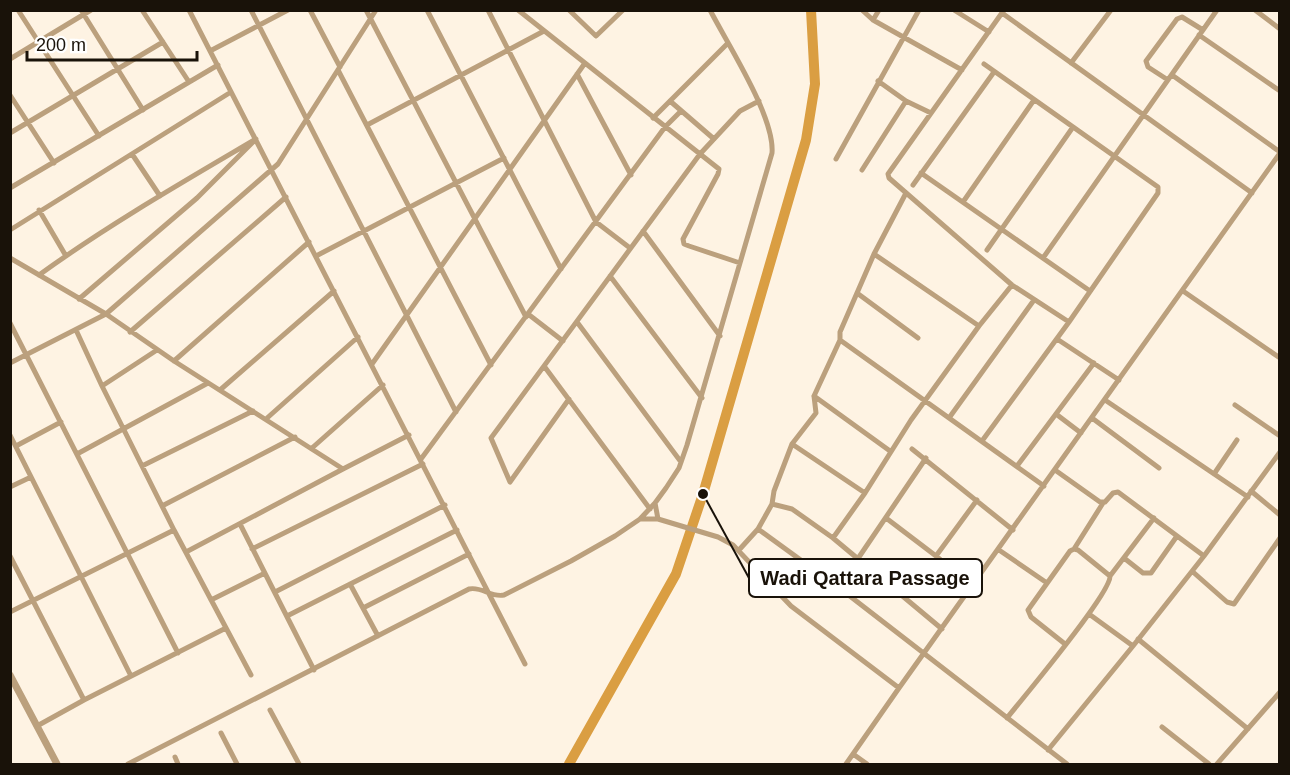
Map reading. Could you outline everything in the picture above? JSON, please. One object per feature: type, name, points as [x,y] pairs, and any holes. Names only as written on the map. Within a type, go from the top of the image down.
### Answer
[{"type":"street","points":[[18,10],[99,136]]},
{"type":"street","points":[[10,60],[82,13],[91,10]]},
{"type":"street","points":[[142,10],[189,82]]},
{"type":"street","points":[[189,10],[525,664]]},
{"type":"street","points":[[251,10],[456,412]]},
{"type":"street","points":[[210,51],[288,10]]},
{"type":"street","points":[[310,10],[491,365]]},
{"type":"street","points":[[366,10],[527,315],[563,341]]},
{"type":"street","points":[[10,363],[106,314],[278,164],[376,10]]},
{"type":"street","points":[[427,10],[561,269]]},
{"type":"street","points":[[488,10],[596,222],[630,248]]},
{"type":"street","points":[[518,10],[719,169],[683,236],[684,244],[741,263]]},
{"type":"street","points":[[569,10],[596,36],[622,11]]},
{"type":"street","points":[[128,765],[469,589],[478,588],[499,596],[504,595],[615,536],[640,519],[655,503],[681,462],[702,398],[772,153],[770,131],[759,101],[710,10]]},
{"type":"street","points":[[862,10],[873,20],[962,70]]},
{"type":"street","points":[[873,20],[879,10]]},
{"type":"street","points":[[836,159],[919,10]]},
{"type":"street","points":[[954,10],[989,32]]},
{"type":"street","points":[[1071,63],[1111,10]]},
{"type":"street","points":[[1043,258],[1217,10]]},
{"type":"street","points":[[1255,10],[1280,29]]},
{"type":"street","points":[[1069,322],[1012,285],[889,178],[888,174],[1003,12],[1252,193]]},
{"type":"street","points":[[82,13],[143,110]]},
{"type":"street","points":[[1168,80],[1148,67],[1146,61],[1177,19],[1182,17],[1280,91]]},
{"type":"street","points":[[367,125],[544,30]]},
{"type":"street","points":[[10,133],[163,42]]},
{"type":"street","points":[[653,117],[727,44]]},
{"type":"street","points":[[372,364],[585,63]]},
{"type":"street","points":[[982,441],[1057,339],[1158,193],[1158,187],[984,64]]},
{"type":"street","points":[[10,188],[218,66]]},
{"type":"street","points":[[913,185],[994,72]]},
{"type":"street","points":[[577,74],[631,175]]},
{"type":"street","points":[[846,765],[1280,152],[1172,75]]},
{"type":"street","points":[[878,81],[906,101],[931,113]]},
{"type":"street","points":[[10,230],[231,92]]},
{"type":"street","points":[[10,95],[54,163]]},
{"type":"street","points":[[963,202],[1034,100]]},
{"type":"street","points":[[670,101],[714,139]]},
{"type":"street","points":[[569,399],[510,483],[491,438],[699,154],[740,111],[759,101]]},
{"type":"street","points":[[862,170],[906,101]]},
{"type":"street","points":[[252,549],[422,461],[665,127],[681,111]]},
{"type":"street","points":[[987,250],[1072,127]]},
{"type":"street","points":[[39,275],[160,196],[256,139]]},
{"type":"street","points":[[79,298],[197,198],[256,139]]},
{"type":"street","points":[[132,154],[160,196]]},
{"type":"street","points":[[316,256],[504,158]]},
{"type":"street","points":[[921,173],[1090,291]]},
{"type":"street","points":[[739,550],[758,529],[772,504],[774,491],[792,444],[816,413],[814,396],[840,340],[840,332],[874,254],[906,193]]},
{"type":"street","points":[[130,332],[286,197]]},
{"type":"street","points":[[39,210],[66,256]]},
{"type":"street","points":[[643,231],[720,336]]},
{"type":"street","points":[[174,361],[309,242]]},
{"type":"street","points":[[874,254],[979,326]]},
{"type":"street","points":[[10,258],[106,314],[157,350],[343,470]]},
{"type":"street","points":[[610,276],[702,398]]},
{"type":"street","points":[[833,538],[925,400],[1012,285]]},
{"type":"street","points":[[220,390],[334,291]]},
{"type":"street","points":[[1183,291],[1280,358]]},
{"type":"street","points":[[857,293],[918,338]]},
{"type":"street","points":[[949,418],[1034,300]]},
{"type":"street","points":[[10,322],[178,653]]},
{"type":"street","points":[[577,322],[681,462]]},
{"type":"street","points":[[76,330],[174,530],[250,675]]},
{"type":"street","points":[[266,419],[358,337]]},
{"type":"street","points":[[1057,339],[1119,380]]},
{"type":"street","points":[[840,340],[1044,486]]},
{"type":"street","points":[[102,386],[157,350]]},
{"type":"street","points":[[1017,466],[1094,363]]},
{"type":"street","points":[[544,366],[650,509]]},
{"type":"street","points":[[77,454],[208,383]]},
{"type":"street","points":[[312,448],[383,386]]},
{"type":"street","points":[[814,396],[890,451]]},
{"type":"street","points":[[1105,400],[1214,474],[1280,515]]},
{"type":"street","points":[[1236,405],[1280,436]]},
{"type":"street","points":[[142,466],[253,411]]},
{"type":"street","points":[[1056,414],[1081,433]]},
{"type":"street","points":[[1092,418],[1159,468]]},
{"type":"street","points":[[16,446],[61,422]]},
{"type":"street","points":[[10,435],[131,676]]},
{"type":"street","points":[[186,552],[409,435]]},
{"type":"street","points":[[162,506],[295,437]]},
{"type":"street","points":[[1214,474],[1238,440]]},
{"type":"street","points":[[792,444],[865,493]]},
{"type":"street","points":[[912,448],[1013,530]]},
{"type":"street","points":[[1048,750],[1193,572],[1280,452]]},
{"type":"street","points":[[857,560],[926,459]]},
{"type":"street","points":[[1055,470],[1103,503]]},
{"type":"street","points":[[10,487],[31,477]]},
{"type":"street","points":[[1065,644],[1028,614],[1028,610],[1070,551],[1074,549],[1103,503],[1116,491],[1204,556]]},
{"type":"street","points":[[936,556],[977,500]]},
{"type":"street","points":[[655,503],[658,519]]},
{"type":"street","points":[[772,504],[792,509],[833,538],[942,629]]},
{"type":"street","points":[[274,592],[445,506]]},
{"type":"street","points":[[886,518],[972,587]]},
{"type":"street","points":[[1007,718],[1089,614],[1110,583],[1110,576],[1154,518]]},
{"type":"street","points":[[640,519],[658,519],[718,537],[739,550],[791,606],[899,688]]},
{"type":"street","points":[[240,524],[314,670]]},
{"type":"street","points":[[758,529],[842,590],[1067,765]]},
{"type":"street","points":[[10,612],[174,530]]},
{"type":"street","points":[[287,616],[457,530]]},
{"type":"street","points":[[1124,558],[1143,573],[1151,573],[1177,536]]},
{"type":"street","points":[[1193,572],[1227,603],[1234,604],[1280,538]]},
{"type":"street","points":[[1074,549],[1110,576]]},
{"type":"street","points":[[999,550],[1047,584]]},
{"type":"street","points":[[363,608],[469,554]]},
{"type":"street","points":[[10,556],[84,700]]},
{"type":"street","points":[[211,600],[265,573]]},
{"type":"street","points":[[350,584],[378,636]]},
{"type":"street","points":[[1089,614],[1133,646]]},
{"type":"street","points":[[37,726],[226,628]]},
{"type":"street","points":[[1138,639],[1248,729]]},
{"type":"street","points":[[10,675],[57,765]]},
{"type":"street","points":[[1217,765],[1280,692]]},
{"type":"street","points":[[270,710],[299,765]]},
{"type":"street","points":[[1162,727],[1209,765]]},
{"type":"street","points":[[221,734],[237,765]]},
{"type":"street","points":[[853,754],[867,765]]},
{"type":"street","points":[[175,758],[178,765]]},
{"type":"waterway","points":[[569,764],[676,574],[703,494],[806,140],[815,84],[811,10]]},
{"type":"place","name":"Wadi Qattara Passage","points":[[703,494]]}]
